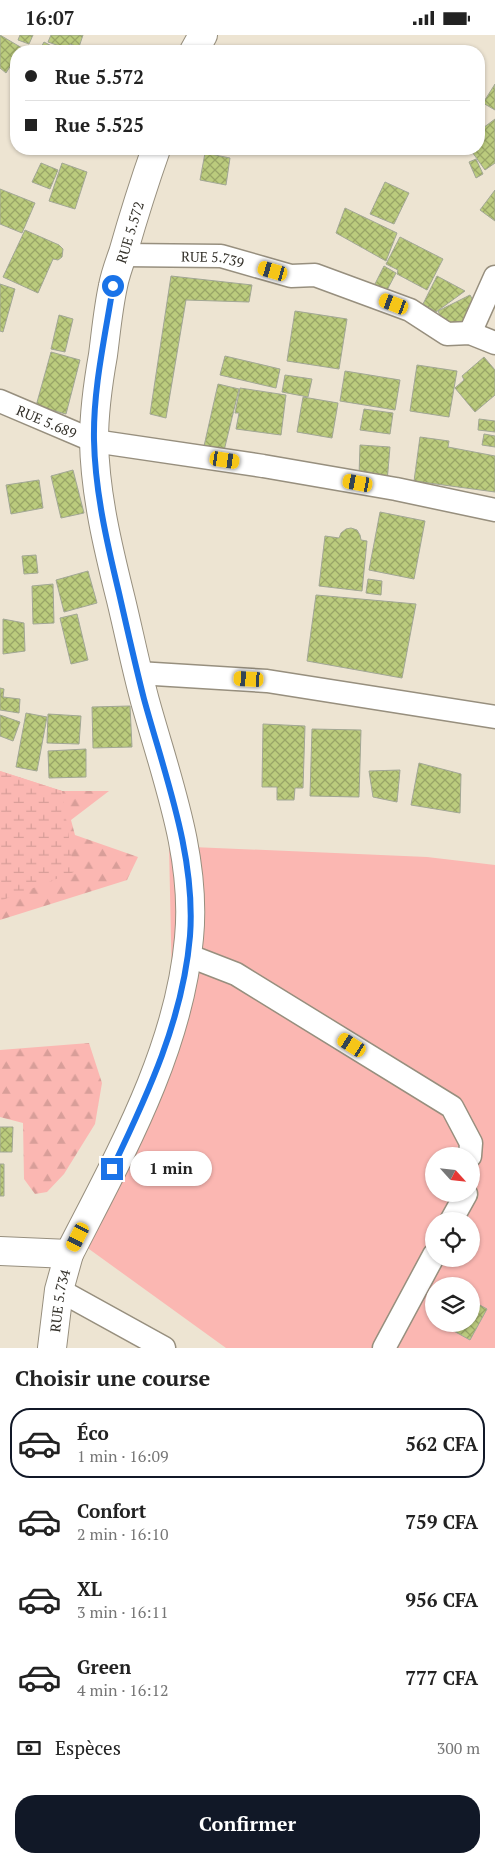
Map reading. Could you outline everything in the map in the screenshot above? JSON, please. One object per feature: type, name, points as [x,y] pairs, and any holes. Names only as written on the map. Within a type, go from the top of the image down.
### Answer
[{"type":"street","name":"RUE 5.572","points":[[138,673],[108,544],[97,475],[94,441],[95,405],[113,286],[154,155]]},
{"type":"street","name":"RUE 5.739","points":[[122,255],[220,256],[291,276],[314,275],[410,310],[447,334],[470,333],[495,343]]},
{"type":"street","points":[[470,333],[495,277]]},
{"type":"street","name":"RUE 5.689","points":[[0,401],[94,441],[263,466],[396,489],[495,510]]},
{"type":"street","points":[[138,673],[268,681],[495,717]]},
{"type":"street","name":"RUE 5.734","points":[[52,1348],[59,1290],[69,1254],[148,1092],[174,1022],[185,975],[190,935],[190,893],[182,843],[138,673]]},
{"type":"street","points":[[187,955],[236,974],[452,1107],[471,1143],[471,1147]]},
{"type":"street","points":[[0,1251],[69,1254]]},
{"type":"street","points":[[384,1348],[428,1267]]},
{"type":"street","points":[[59,1290],[164,1348]]},
{"type":"green space","points":[[0,771],[62,791],[109,791],[71,820],[75,835],[138,857],[127,880],[0,920]]},
{"type":"green space","points":[[0,771],[62,791],[74,872],[0,901]]},
{"type":"green space","points":[[169,846],[427,857],[495,865],[495,1348],[226,1348],[71,1236],[130,1125],[172,986]]},
{"type":"green space","points":[[89,1043],[102,1083],[95,1124],[64,1174],[47,1192],[35,1194],[24,1179],[23,1123],[0,1117],[0,1050]]},
{"type":"building","points":[[0,35],[17,45],[10,45],[10,67],[6,73],[0,68]]},
{"type":"building","points":[[20,35],[33,35],[29,44],[18,40]]},
{"type":"building","points":[[51,35],[83,35],[80,45],[57,45],[48,42]]},
{"type":"building","points":[[495,84],[495,110],[485,104],[485,100]]},
{"type":"building","points":[[495,119],[495,163],[485,170],[474,155],[485,155],[485,126]]},
{"type":"building","points":[[205,155],[230,158],[226,185],[200,180]]},
{"type":"building","points":[[476,159],[483,174],[476,178],[469,162]]},
{"type":"building","points":[[41,163],[58,170],[50,189],[32,182]]},
{"type":"building","points":[[62,163],[87,172],[75,209],[49,201]]},
{"type":"building","points":[[385,182],[409,193],[394,224],[370,214]]},
{"type":"building","points":[[0,189],[35,203],[22,233],[0,224]]},
{"type":"building","points":[[495,190],[495,221],[480,210]]},
{"type":"building","points":[[345,208],[397,233],[386,261],[336,233]]},
{"type":"building","points":[[25,230],[59,245],[63,249],[62,257],[58,260],[53,259],[38,293],[3,277]]},
{"type":"building","points":[[400,237],[443,259],[427,290],[397,274],[398,270],[386,264]]},
{"type":"building","points":[[384,266],[396,273],[386,292],[374,286]]},
{"type":"building","points":[[171,276],[252,285],[249,302],[186,300],[166,418],[150,414]]},
{"type":"building","points":[[437,276],[465,291],[436,312],[423,304]]},
{"type":"building","points":[[0,284],[15,289],[3,332],[0,331]]},
{"type":"building","points":[[470,295],[478,309],[470,319],[447,330],[438,311]]},
{"type":"building","points":[[295,311],[347,319],[339,369],[287,361]]},
{"type":"building","points":[[59,315],[73,319],[65,352],[51,349]]},
{"type":"building","points":[[51,352],[80,360],[66,414],[36,406]]},
{"type":"building","points":[[225,356],[280,369],[276,388],[220,375]]},
{"type":"building","points":[[484,357],[495,370],[495,395],[475,412],[455,388],[464,380],[462,376]]},
{"type":"building","points":[[417,365],[457,371],[449,417],[410,411]]},
{"type":"building","points":[[345,371],[400,380],[395,410],[340,401]]},
{"type":"building","points":[[285,375],[312,379],[308,397],[282,392]]},
{"type":"building","points":[[218,384],[239,389],[222,459],[202,455]]},
{"type":"building","points":[[240,388],[286,395],[281,435],[236,429],[239,413],[235,413]]},
{"type":"building","points":[[303,397],[338,403],[332,438],[297,432]]},
{"type":"building","points":[[364,409],[393,413],[390,434],[360,430]]},
{"type":"building","points":[[479,419],[495,421],[495,432],[478,430]]},
{"type":"building","points":[[484,434],[495,436],[495,447],[482,445]]},
{"type":"building","points":[[420,437],[449,441],[448,447],[495,456],[495,492],[414,481]]},
{"type":"building","points":[[360,445],[390,447],[387,482],[359,476]]},
{"type":"building","points":[[73,470],[84,513],[61,518],[51,476]]},
{"type":"building","points":[[39,480],[43,508],[11,514],[6,485]]},
{"type":"building","points":[[380,512],[425,521],[414,579],[369,570]]},
{"type":"building","points":[[351,528],[357,530],[361,540],[367,541],[362,591],[319,586],[325,536],[339,538],[341,533]]},
{"type":"building","points":[[36,555],[38,573],[24,574],[22,556]]},
{"type":"building","points":[[88,571],[97,603],[64,612],[56,580]]},
{"type":"building","points":[[368,579],[382,581],[381,595],[366,593]]},
{"type":"building","points":[[53,584],[54,623],[33,624],[32,586]]},
{"type":"building","points":[[316,595],[416,604],[402,678],[307,661]]},
{"type":"building","points":[[77,614],[88,660],[71,664],[60,618]]},
{"type":"building","points":[[3,619],[24,623],[25,651],[3,654]]},
{"type":"building","points":[[0,688],[4,689],[3,697],[20,699],[19,713],[0,710]]},
{"type":"building","points":[[130,706],[132,747],[93,748],[92,707]]},
{"type":"building","points":[[26,713],[47,717],[37,771],[16,767]]},
{"type":"building","points":[[48,714],[81,716],[79,744],[47,743]]},
{"type":"building","points":[[0,715],[20,722],[13,741],[0,736]]},
{"type":"building","points":[[263,724],[305,726],[303,788],[295,788],[294,800],[277,800],[277,787],[262,787]]},
{"type":"building","points":[[312,729],[361,730],[359,797],[310,796]]},
{"type":"building","points":[[86,749],[86,777],[49,778],[48,751]]},
{"type":"building","points":[[419,763],[461,774],[460,813],[411,805]]},
{"type":"building","points":[[400,770],[397,802],[373,797],[369,771]]},
{"type":"building","points":[[0,1127],[13,1127],[12,1152],[0,1152]]},
{"type":"building","points":[[0,1164],[4,1164],[4,1196],[0,1196]]},
{"type":"building","points":[[480,1305],[487,1309],[480,1322]]},
{"type":"building","points":[[456,1332],[474,1332],[470,1340]]},
{"type":"route","points":[[112,1169],[148,1092],[174,1022],[185,975],[190,935],[190,893],[182,843],[167,780],[144,699],[108,544],[97,475],[94,441],[95,405],[113,286]]}]
